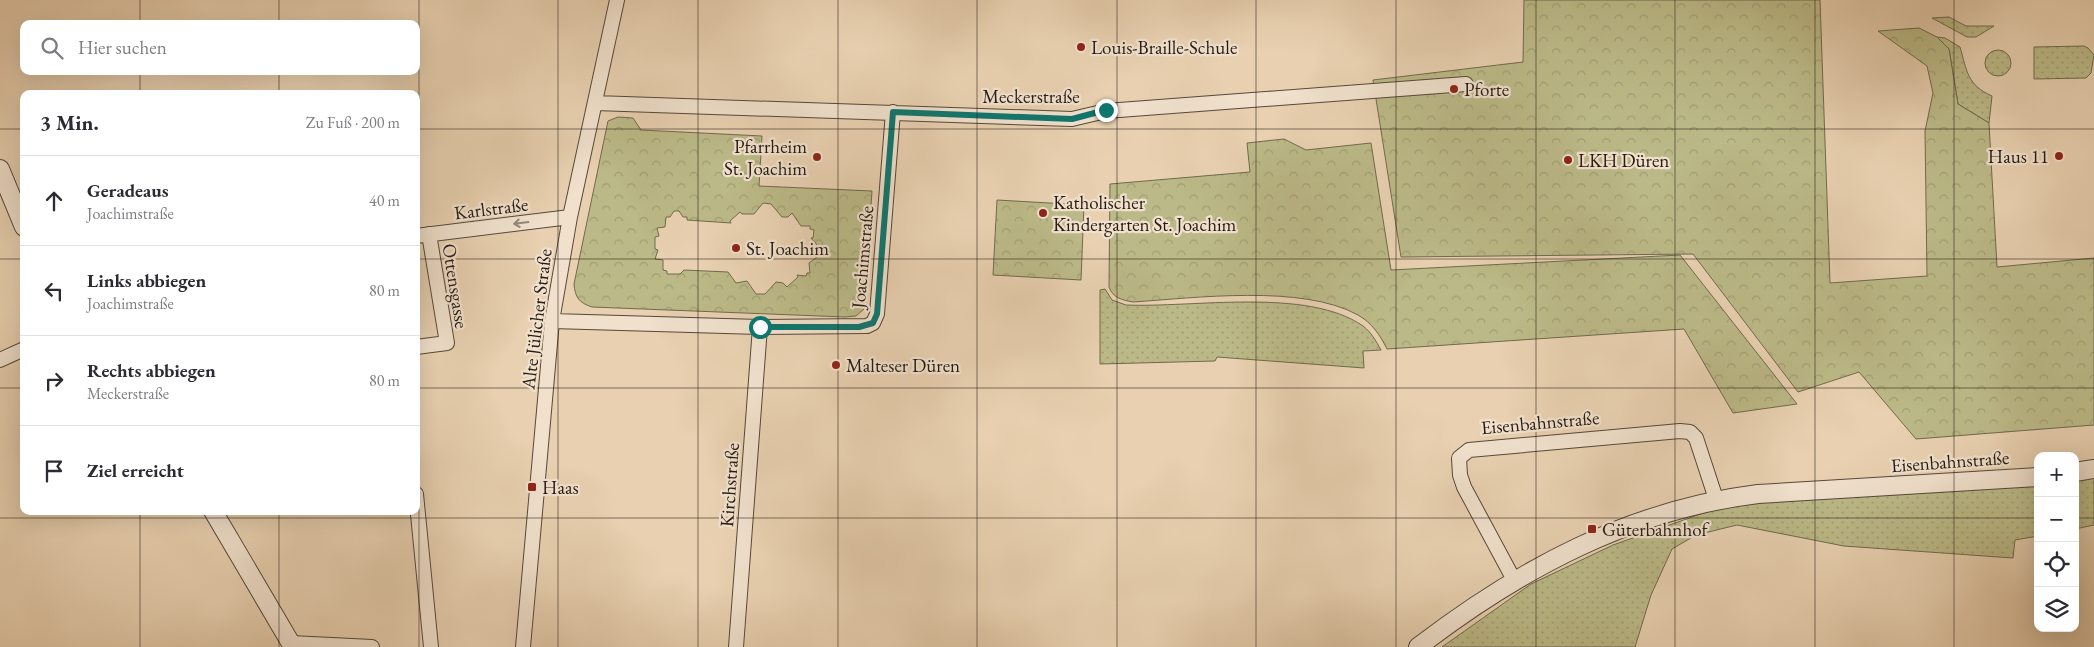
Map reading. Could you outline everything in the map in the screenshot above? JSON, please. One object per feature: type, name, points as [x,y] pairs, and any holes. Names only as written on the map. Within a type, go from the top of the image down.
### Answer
[{"type":"street","name":"Alte Jülicher Straße","points":[[522,647],[552,321],[570,217],[617,0]]},
{"type":"street","name":"Meckerstraße","points":[[594,103],[1072,119],[1106,110],[1466,84]]},
{"type":"street","name":"Joachimstraße","points":[[552,321],[760,327],[859,327],[873,323],[877,314],[893,112]]},
{"type":"street","points":[[0,169],[20,217]]},
{"type":"street","name":"Karlstraße","points":[[422,235],[570,217]]},
{"type":"street","name":"Ottensgasse","points":[[420,346],[447,343],[422,235]]},
{"type":"street","name":"Kirchstraße","points":[[736,647],[760,327]]},
{"type":"street","points":[[4,359],[20,350]]},
{"type":"street","points":[[4,359],[20,360]]},
{"type":"street","name":"Eisenbahnstraße","points":[[1514,580],[1464,487],[1460,475],[1459,458],[1470,450],[1680,431],[1690,432],[1696,438],[1716,499]]},
{"type":"street","points":[[2079,471],[2094,469]]},
{"type":"street","name":"Eisenbahnstraße","points":[[1418,647],[1514,580],[1598,536],[1716,499],[1758,494],[2034,477]]},
{"type":"street","points":[[216,515],[292,645],[372,647]]},
{"type":"street","points":[[418,515],[431,647]]},
{"type":"green space","points":[[1524,0],[1820,0],[1830,283],[1927,276],[1925,131],[1933,93],[1927,66],[1878,31],[1919,28],[1937,37],[1949,49],[1958,104],[1989,123],[1997,267],[2094,258],[2094,425],[1916,439],[1859,372],[1798,392],[1693,254],[1401,257],[1373,80],[1523,62]]},
{"type":"green space","points":[[1949,17],[1966,26],[1994,26],[1976,37],[1967,37],[1932,18]]},
{"type":"green space","points":[[1937,37],[1945,38],[1960,47],[1969,76],[1977,87],[1992,96],[1989,123],[1958,104],[1949,49]]},
{"type":"green space","points":[[2084,46],[2094,55],[2091,73],[2086,78],[2034,79],[2034,47]]},
{"type":"green space","points":[[1998,50],[2007,54],[2011,63],[2007,72],[1998,76],[1989,72],[1985,63],[1989,54]]},
{"type":"green space","points":[[618,117],[633,118],[641,130],[762,136],[759,186],[872,191],[864,309],[856,316],[845,317],[592,307],[584,304],[575,293],[574,284],[608,121]],"holes":[[[763,203],[771,204],[782,217],[788,217],[792,213],[801,226],[810,226],[810,229],[814,230],[813,238],[811,238],[818,246],[817,257],[809,263],[810,273],[807,273],[806,276],[797,275],[798,277],[787,287],[783,283],[776,282],[765,294],[756,294],[747,281],[736,283],[728,272],[684,270],[680,274],[667,274],[667,271],[663,270],[663,260],[655,259],[658,250],[655,249],[655,237],[659,236],[657,228],[665,227],[666,217],[670,217],[674,211],[679,211],[683,217],[687,217],[687,220],[731,223],[730,221],[740,212],[742,214],[754,214]]]},
{"type":"green space","points":[[1284,139],[1306,150],[1371,143],[1391,270],[1680,255],[1797,404],[1733,413],[1684,329],[1387,349],[1375,330],[1358,315],[1335,305],[1308,299],[1248,295],[1133,302],[1113,294],[1109,287],[1110,184],[1250,172],[1247,143]]},
{"type":"green space","points":[[997,200],[1084,205],[1081,280],[993,275]]},
{"type":"green space","points":[[1105,289],[1112,300],[1126,305],[1248,302],[1281,303],[1312,307],[1339,314],[1363,326],[1371,334],[1381,350],[1363,351],[1364,368],[1217,357],[1215,361],[1100,364],[1100,290]]},
{"type":"green space","points":[[2094,477],[2094,525],[2079,528],[2079,497],[2079,479]]},
{"type":"green space","points":[[2034,483],[2034,537],[2015,540],[2013,558],[1844,546],[1737,525],[1696,535],[1672,549],[1651,595],[1635,647],[1442,647],[1531,584],[1613,545],[1726,505],[1994,488]]},
{"type":"place","name":"Louis-Braille-Schule","points":[[1081,47]]},
{"type":"place","name":"Pforte","points":[[1454,89]]},
{"type":"place","name":"Haus 11","points":[[2059,156]]},
{"type":"place","name":"Pfarrheim St. Joachim","points":[[817,157]]},
{"type":"place","name":"LKH Düren","points":[[1568,160]]},
{"type":"place","name":"Katholischer Kindergarten St. Joachim","points":[[1043,213]]},
{"type":"place","name":"St. Joachim","points":[[736,248]]},
{"type":"place","name":"Malteser Düren","points":[[836,365]]},
{"type":"place","name":"Haas","points":[[532,487]]},
{"type":"place","name":"Güterbahnhof","points":[[1592,529]]},
{"type":"route","points":[[760,327],[859,327],[873,323],[877,314],[893,112],[1072,119],[1106,110]]}]
